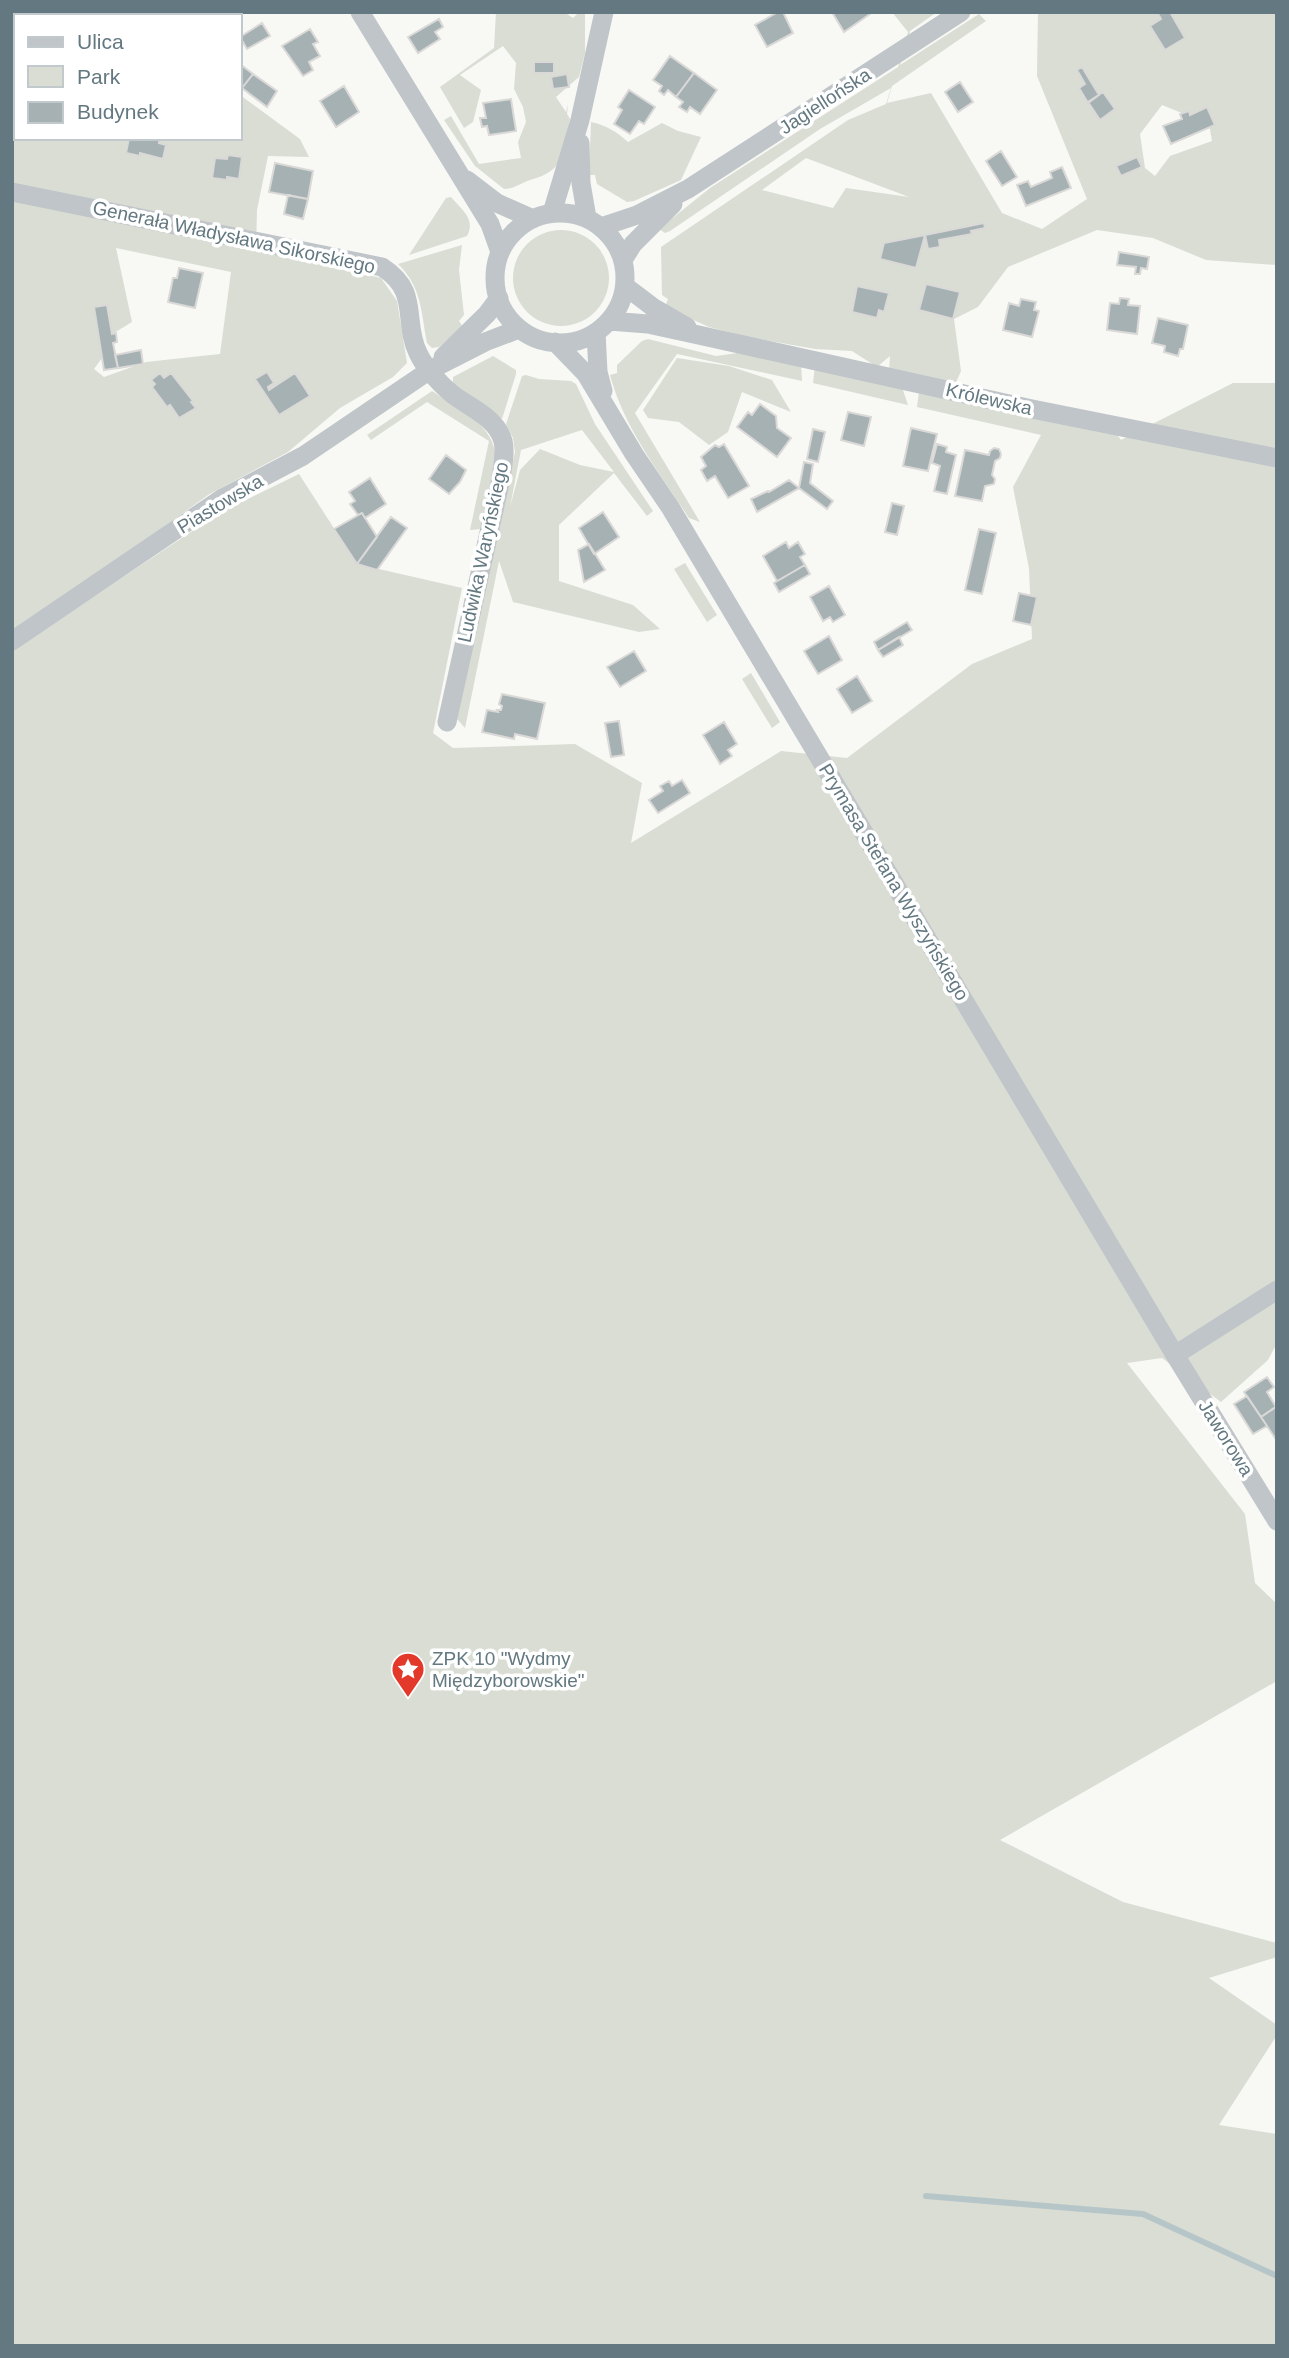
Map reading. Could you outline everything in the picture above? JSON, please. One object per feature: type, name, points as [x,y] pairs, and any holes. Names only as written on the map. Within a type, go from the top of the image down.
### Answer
[{"type":"street","points":[[360,12],[490,224],[500,252]]},
{"type":"street","points":[[456,171],[496,203],[543,216],[571,214],[594,223],[610,237],[622,260],[625,286],[620,303],[602,326],[569,342],[540,339],[519,329],[504,311],[495,272],[500,252],[514,232],[543,216],[580,120],[604,12]]},
{"type":"street","name":"Jagiellońska","points":[[594,223],[637,215],[688,189],[961,12]]},
{"type":"street","points":[[580,120],[581,183],[594,223]]},
{"type":"street","name":"Jagiellońska","points":[[622,260],[633,244],[688,189]]},
{"type":"street","name":"Generała Władysława Sikorskiego","points":[[12,192],[382,267],[401,283],[406,295],[417,352],[430,370]]},
{"type":"street","name":"Królewska","points":[[625,286],[654,308],[703,336]]},
{"type":"street","name":"Piastowska","points":[[430,370],[487,314],[499,298]]},
{"type":"street","name":"Królewska","points":[[602,326],[648,324],[1032,409],[1277,458]]},
{"type":"street","name":"Prymasa Stefana Wyszyńskiego","points":[[602,326],[598,372],[609,412]]},
{"type":"street","name":"Piastowska","points":[[12,640],[221,499],[303,456],[430,370],[485,342],[519,329]]},
{"type":"street","name":"Prymasa Stefana Wyszyńskiego","points":[[555,342],[586,374],[711,575],[1175,1355]]},
{"type":"street","name":"Ludwika Waryńskiego","points":[[430,370],[450,392],[493,424],[504,444],[500,483],[447,722]]},
{"type":"street","points":[[1175,1355],[1277,1290]]},
{"type":"street","name":"Jaworowa","points":[[1175,1355],[1277,1521]]},
{"type":"green space","points":[[12,12],[225,12],[14,14],[14,140],[242,140],[242,96],[300,139],[309,157],[268,156],[257,210],[256,250],[381,278],[397,301],[407,363],[393,377],[340,408],[288,452],[208,495],[45,612],[51,625],[221,512],[299,474],[357,564],[462,588],[433,733],[453,748],[575,744],[642,783],[631,843],[781,751],[847,758],[972,664],[1032,639],[1029,568],[1013,487],[1041,435],[917,407],[919,392],[1115,432],[1121,440],[1233,383],[1277,383],[1277,1343],[1268,1360],[1221,1402],[1162,1358],[1127,1363],[1245,1514],[1255,1583],[1277,1604],[1277,1681],[1000,1840],[1123,1902],[1277,1943],[1277,1957],[1209,1978],[1277,2025],[1277,2035],[1219,2125],[1277,2134],[1277,2346],[12,2346]],"holes":[[[116,248],[231,272],[220,354],[146,362],[104,377],[94,369],[108,350],[99,342],[132,322]]]},
{"type":"green space","points":[[496,12],[564,12],[573,18],[579,12],[585,12],[585,53],[579,77],[556,97],[566,112],[568,104],[567,114],[570,119],[561,159],[551,171],[542,176],[504,189],[475,166],[444,120],[451,116],[479,164],[521,158],[518,142],[526,122],[523,107],[514,89],[516,63],[503,46],[460,75],[481,90],[473,122],[464,128],[440,87],[494,48]]},
{"type":"green space","points":[[892,12],[937,12],[910,31],[900,65],[979,14],[986,21],[892,86],[887,103],[931,93],[1002,213],[1042,229],[1087,199],[1037,76],[1038,12],[1277,12],[1277,265],[1206,260],[1153,238],[1097,230],[1008,267],[978,307],[954,319],[961,371],[954,387],[889,372],[890,356],[877,367],[852,351],[815,349],[748,337],[709,327],[665,307],[668,299],[662,295],[661,247],[848,120],[886,104],[891,88],[820,129],[670,231],[665,233],[659,229],[710,188],[898,67],[908,32]],"holes":[[[1162,105],[1209,124],[1212,141],[1170,156],[1155,176],[1145,168],[1140,134]],[[806,158],[909,197],[846,188],[833,208],[762,190]]]},
{"type":"green space","points":[[591,122],[611,129],[628,142],[662,123],[678,131],[701,137],[681,180],[627,202],[597,184],[595,175],[589,175]]},
{"type":"green space","points":[[451,197],[469,220],[467,236],[409,255],[446,198]]},
{"type":"green space","points":[[561,230],[579,234],[595,244],[605,260],[609,278],[605,296],[595,312],[579,322],[561,326],[543,322],[527,312],[517,296],[513,278],[517,260],[527,244],[543,234]]},
{"type":"green space","points":[[462,245],[459,270],[464,315],[459,321],[463,327],[439,347],[432,348],[427,343],[416,291],[398,264]]},
{"type":"green space","points":[[648,339],[716,356],[738,353],[801,364],[802,381],[677,354],[635,413],[700,522],[689,518],[644,449],[624,413],[610,375],[617,373],[617,365],[642,341]]},
{"type":"green space","points":[[493,356],[516,370],[502,419],[453,384],[453,377]]},
{"type":"green space","points":[[677,358],[729,366],[772,380],[791,412],[742,392],[728,432],[709,445],[679,422],[648,418],[643,410]]},
{"type":"green space","points":[[815,366],[902,387],[908,405],[813,383]]},
{"type":"green space","points":[[522,376],[571,381],[576,384],[595,424],[653,511],[647,516],[614,473],[559,525],[559,581],[633,605],[660,629],[639,632],[513,602],[499,561],[465,728],[457,719],[515,452],[513,438],[506,424]],"holes":[[[582,430],[614,472],[580,465],[540,449],[520,470],[510,507],[521,450]]]},
{"type":"green space","points":[[432,391],[473,418],[482,426],[494,446],[496,459],[481,529],[470,530],[489,441],[427,402],[371,440],[367,435]]},
{"type":"green space","points":[[685,563],[717,615],[707,622],[674,569]]},
{"type":"green space","points":[[751,673],[780,722],[772,728],[742,679]]},
{"type":"building","points":[[778,12],[783,12],[793,33],[767,47],[755,25]]},
{"type":"building","points":[[832,12],[869,12],[870,14],[844,32]]},
{"type":"building","points":[[1157,12],[1170,12],[1185,38],[1165,50],[1150,26],[1161,19]]},
{"type":"building","points":[[439,19],[443,27],[435,32],[440,39],[418,53],[408,37]]},
{"type":"building","points":[[262,23],[270,36],[247,49],[242,36]]},
{"type":"building","points":[[310,29],[318,42],[313,44],[320,56],[309,62],[313,70],[303,76],[282,46]]},
{"type":"building","points":[[670,56],[694,73],[676,97],[668,90],[664,95],[659,91],[662,86],[653,80]]},
{"type":"building","points":[[534,62],[554,62],[554,73],[534,73]]},
{"type":"building","points":[[242,66],[253,74],[242,88]]},
{"type":"building","points":[[1082,67],[1099,95],[1088,103],[1079,88],[1085,84],[1077,70]]},
{"type":"building","points":[[694,73],[717,90],[700,114],[690,107],[687,112],[679,107],[683,102],[676,97]]},
{"type":"building","points":[[253,74],[277,91],[267,107],[242,88]]},
{"type":"building","points":[[567,74],[569,87],[553,89],[551,77]]},
{"type":"building","points":[[960,82],[973,102],[958,112],[945,92]]},
{"type":"building","points":[[344,86],[359,112],[336,127],[320,101]]},
{"type":"building","points":[[629,90],[655,107],[644,124],[639,121],[630,134],[614,124],[622,110],[618,107]]},
{"type":"building","points":[[1103,92],[1115,109],[1100,120],[1088,102]]},
{"type":"building","points":[[511,99],[516,131],[489,135],[487,126],[482,127],[480,118],[486,118],[483,103]]},
{"type":"building","points":[[1207,107],[1215,125],[1171,144],[1163,126],[1182,119],[1180,114],[1189,111],[1190,115]]},
{"type":"building","points":[[129,140],[160,140],[159,143],[166,145],[163,159],[140,153],[140,156],[126,153]]},
{"type":"building","points":[[1001,151],[1017,177],[1002,186],[986,161]]},
{"type":"building","points":[[228,155],[242,157],[239,179],[212,178],[215,158],[227,159]]},
{"type":"building","points":[[1137,157],[1142,167],[1121,176],[1116,166]]},
{"type":"building","points":[[275,163],[313,171],[308,199],[269,192]]},
{"type":"building","points":[[1062,167],[1071,188],[1026,206],[1017,185],[1028,181],[1031,187],[1052,178],[1050,172]]},
{"type":"building","points":[[288,195],[308,199],[303,219],[284,214]]},
{"type":"building","points":[[984,223],[985,228],[971,231],[972,234],[939,240],[940,247],[928,249],[925,235]]},
{"type":"building","points":[[925,235],[916,268],[880,259],[884,243]]},
{"type":"building","points":[[1119,252],[1149,257],[1147,269],[1141,268],[1140,274],[1135,274],[1136,267],[1117,265]]},
{"type":"building","points":[[179,268],[203,273],[195,308],[168,302],[173,278],[177,278]]},
{"type":"building","points":[[926,284],[960,292],[953,319],[919,310]]},
{"type":"building","points":[[857,286],[889,293],[884,312],[879,310],[877,318],[852,312]]},
{"type":"building","points":[[1120,298],[1129,299],[1128,305],[1140,306],[1137,334],[1107,330],[1110,303],[1119,304]]},
{"type":"building","points":[[1021,299],[1036,302],[1034,310],[1039,311],[1032,337],[1003,330],[1009,303],[1019,306]]},
{"type":"building","points":[[107,305],[112,334],[116,333],[117,342],[113,343],[118,368],[104,370],[94,307]]},
{"type":"building","points":[[1158,318],[1188,325],[1183,349],[1180,349],[1178,356],[1164,352],[1165,346],[1152,343]]},
{"type":"building","points":[[141,350],[143,364],[118,368],[115,355]]},
{"type":"building","points":[[267,372],[274,383],[268,387],[269,390],[295,373],[310,396],[279,415],[255,379]]},
{"type":"building","points":[[160,373],[164,378],[171,373],[196,408],[179,418],[170,405],[167,407],[152,387],[155,384],[151,380]]},
{"type":"building","points":[[760,404],[776,416],[777,428],[791,438],[777,457],[737,427],[748,412],[752,415]]},
{"type":"building","points":[[848,412],[871,417],[864,446],[841,440]]},
{"type":"building","points":[[911,428],[937,434],[928,471],[903,466]]},
{"type":"building","points":[[813,429],[825,432],[818,462],[807,459]]},
{"type":"building","points":[[724,444],[749,486],[728,498],[715,476],[707,481],[701,470],[706,466],[701,457],[715,445],[719,447]]},
{"type":"building","points":[[937,444],[947,447],[946,452],[956,455],[947,494],[934,491],[940,466],[932,463]]},
{"type":"building","points":[[994,448],[999,449],[1001,454],[995,461],[992,475],[994,484],[985,486],[982,501],[955,496],[965,450],[989,455]]},
{"type":"building","points":[[446,455],[466,470],[449,494],[429,479]]},
{"type":"building","points":[[804,462],[813,464],[810,483],[833,501],[827,509],[799,488]]},
{"type":"building","points":[[370,478],[386,504],[365,518],[362,513],[358,515],[350,504],[355,501],[349,492]]},
{"type":"building","points":[[789,480],[799,488],[757,512],[751,499]]},
{"type":"building","points":[[892,503],[904,506],[897,535],[885,532]]},
{"type":"building","points":[[603,512],[619,537],[594,554],[579,528]]},
{"type":"building","points":[[362,513],[377,537],[357,564],[334,529]]},
{"type":"building","points":[[391,517],[407,528],[377,570],[357,564]]},
{"type":"building","points":[[979,529],[996,533],[982,594],[965,590]]},
{"type":"building","points":[[786,542],[789,548],[798,542],[805,554],[800,557],[805,565],[777,581],[763,556]]},
{"type":"building","points":[[589,544],[605,570],[584,582],[578,550]]},
{"type":"building","points":[[805,565],[810,574],[779,592],[774,583]]},
{"type":"building","points":[[829,586],[845,615],[833,622],[830,617],[823,621],[810,597]]},
{"type":"building","points":[[1019,593],[1037,597],[1031,625],[1013,621]]},
{"type":"building","points":[[907,622],[912,630],[878,650],[874,642]]},
{"type":"building","points":[[829,636],[842,660],[818,674],[804,651]]},
{"type":"building","points":[[899,637],[903,645],[883,657],[878,650]]},
{"type":"building","points":[[634,651],[646,671],[620,687],[607,667]]},
{"type":"building","points":[[857,676],[872,701],[852,713],[837,689]]},
{"type":"building","points":[[502,694],[545,703],[537,739],[515,734],[514,739],[482,732],[487,710],[501,710],[502,706],[499,704]]},
{"type":"building","points":[[619,721],[624,755],[611,757],[605,723]]},
{"type":"building","points":[[724,722],[737,744],[728,750],[732,756],[720,764],[703,735]]},
{"type":"building","points":[[682,780],[690,793],[658,813],[649,800],[663,791],[660,786],[669,781],[672,786]]},
{"type":"building","points":[[1267,1377],[1274,1387],[1267,1392],[1276,1407],[1261,1417],[1244,1392]]},
{"type":"building","points":[[1247,1396],[1267,1426],[1253,1434],[1234,1404]]},
{"type":"building","points":[[1277,1406],[1277,1441],[1261,1417]]},
{"type":"waterway","points":[[926,2196],[1143,2214],[1277,2276]]},
{"type":"place","name":"ZPK 10 \"Wydmy Międzyborowskie\"","points":[[408,1699]]}]
